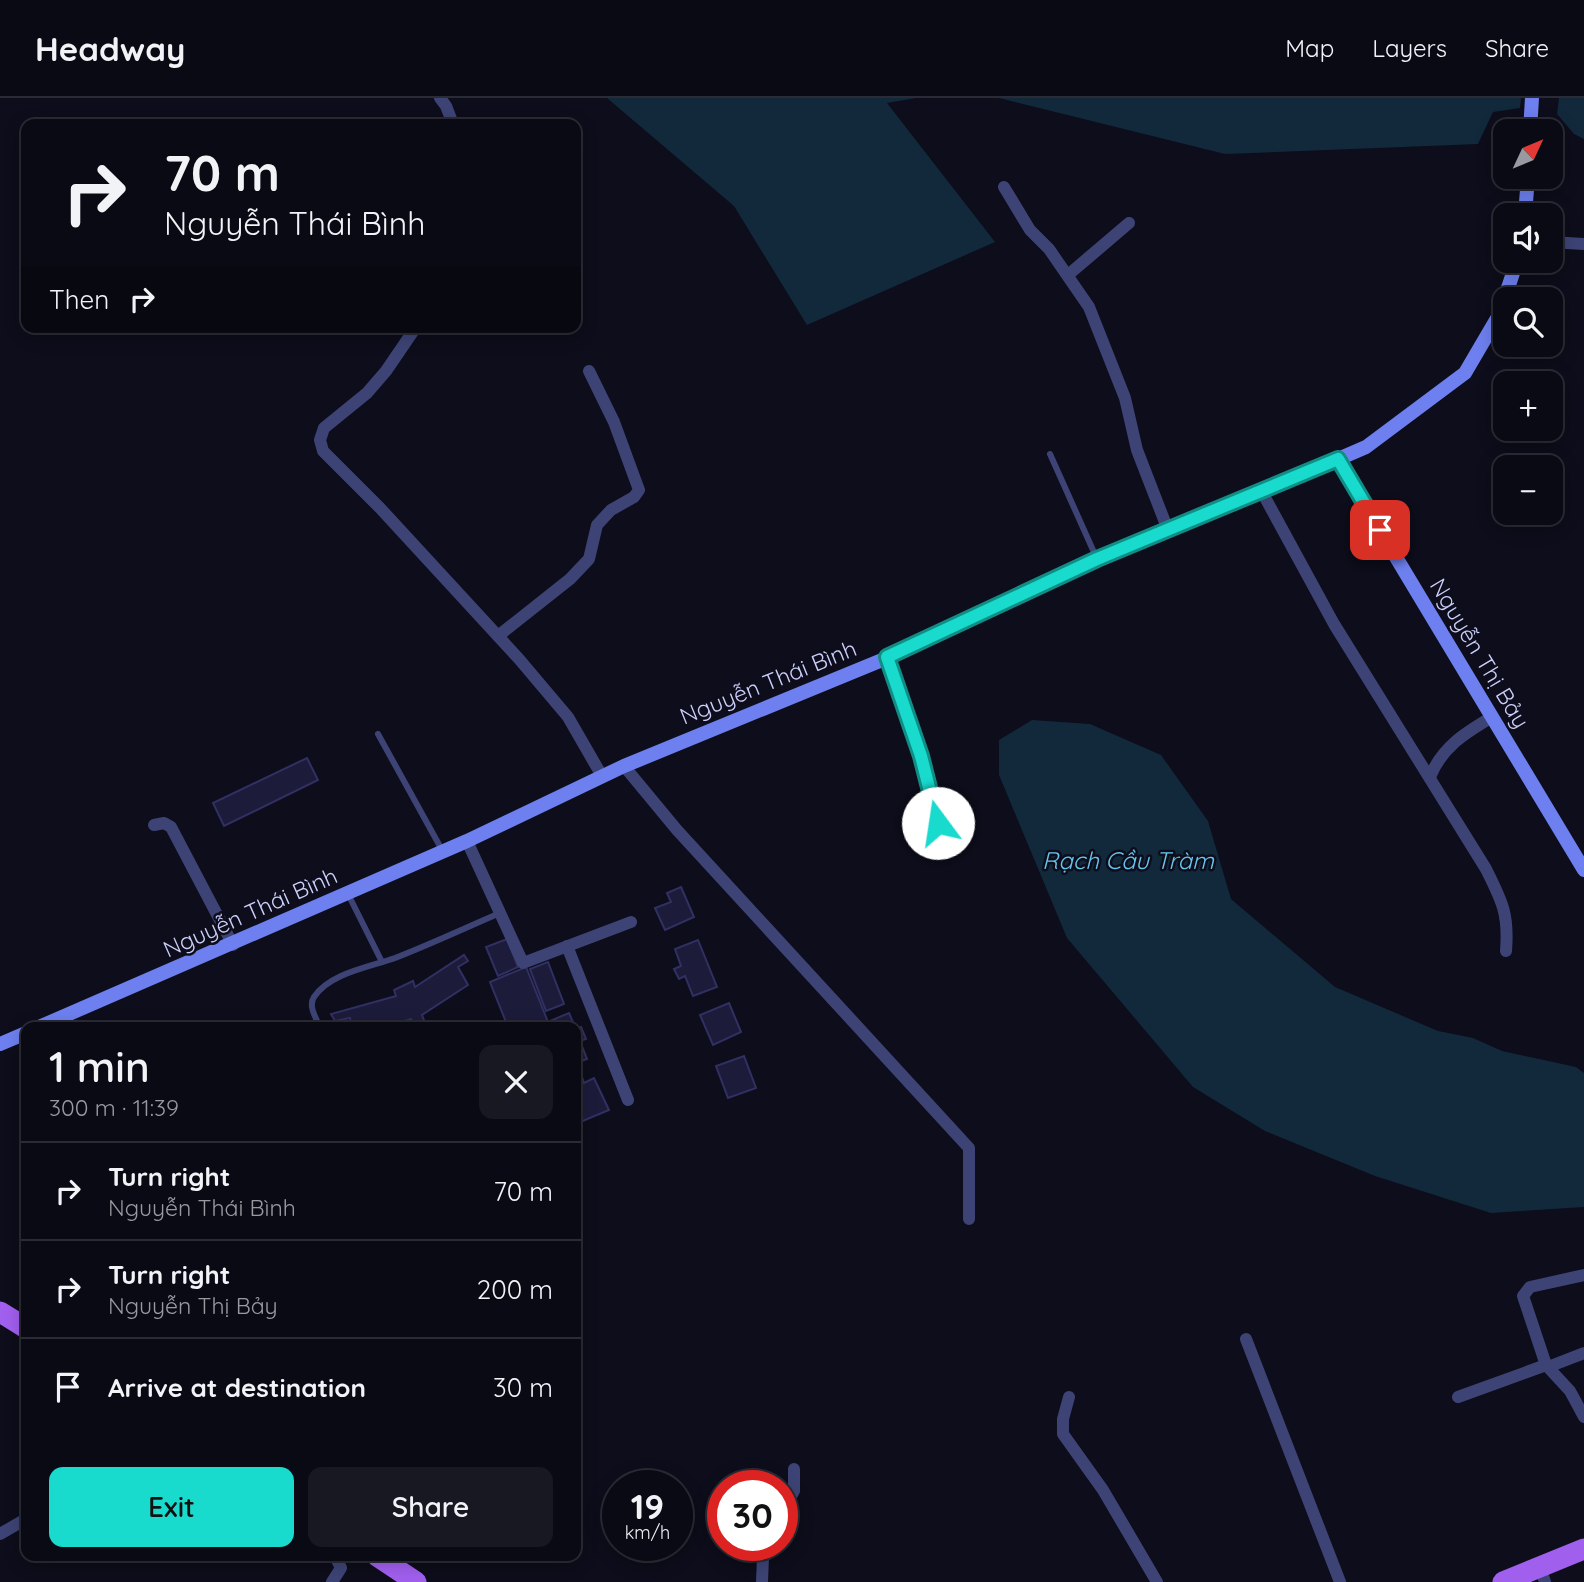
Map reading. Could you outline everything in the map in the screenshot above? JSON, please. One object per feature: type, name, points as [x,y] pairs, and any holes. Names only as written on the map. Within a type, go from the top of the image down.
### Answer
[{"type":"main road","points":[[0,1312],[21,1325]]},
{"type":"main road","points":[[1503,1582],[1542,1575],[1584,1549]]},
{"type":"main road","points":[[384,1561],[416,1582]]},
{"type":"street","points":[[439,98],[451,119]]},
{"type":"street","points":[[1531,119],[1532,98]]},
{"type":"street","points":[[1004,187],[1030,230],[1049,249],[1088,307],[1125,398],[1141,462],[1168,530]]},
{"type":"street","points":[[1068,275],[1129,223]]},
{"type":"street","points":[[1563,243],[1584,244]]},
{"type":"street","name":"Nguyễn Thái Bình","points":[[51,1022],[443,852],[624,766],[887,657],[1097,559],[1366,447],[1465,373],[1499,315],[1513,273]]},
{"type":"street","points":[[412,333],[367,393],[324,428],[320,440],[323,451],[380,508],[498,636],[568,717],[602,776]]},
{"type":"street","points":[[498,636],[570,579],[589,559],[597,525],[611,510],[634,497],[639,490],[614,422],[589,371]]},
{"type":"street","name":"Nguyễn Thị Bảy","points":[[1338,459],[1584,870]]},
{"type":"street","points":[[1262,492],[1334,624],[1486,869],[1501,900],[1508,923],[1506,951]]},
{"type":"street","points":[[887,657],[921,756],[944,846]]},
{"type":"street","points":[[1430,777],[1438,758],[1451,744],[1492,717]]},
{"type":"street","points":[[624,766],[677,831],[970,1148],[969,1219]]},
{"type":"street","points":[[154,825],[164,823],[170,827],[233,945]]},
{"type":"street","points":[[467,841],[523,963],[631,922]]},
{"type":"street","points":[[567,946],[628,1100]]},
{"type":"street","points":[[0,1044],[21,1034]]},
{"type":"street","points":[[1584,1275],[1530,1287],[1523,1292],[1547,1366],[1570,1391],[1584,1418]]},
{"type":"street","points":[[1246,1339],[1339,1582]]},
{"type":"street","points":[[1458,1397],[1584,1353]]},
{"type":"street","points":[[1069,1397],[1063,1419],[1063,1434],[1103,1490],[1157,1582]]},
{"type":"street","points":[[0,1534],[21,1522]]},
{"type":"street","points":[[332,1582],[341,1568],[338,1561]]},
{"type":"street","points":[[762,1582],[763,1561]]},
{"type":"lane","points":[[1050,454],[1097,559]]},
{"type":"lane","points":[[378,734],[443,852]]},
{"type":"lane","points":[[348,894],[382,962]]},
{"type":"lane","points":[[318,1022],[312,1000],[320,990],[345,975],[500,913]]},
{"type":"water","points":[[607,98],[916,98],[887,103],[995,242],[807,325],[734,206]]},
{"type":"water","points":[[999,98],[1521,98],[1520,108],[1493,112],[1478,144],[1225,154]]},
{"type":"water","points":[[1559,98],[1584,98],[1584,139],[1574,134],[1557,114]]},
{"type":"water","name":"Rạch Cầu Tràm","points":[[1032,720],[1090,724],[1161,755],[1208,821],[1231,899],[1335,987],[1438,1031],[1473,1038],[1502,1051],[1576,1067],[1584,1073],[1584,1207],[1491,1213],[1375,1176],[1265,1131],[1193,1087],[1067,938],[999,775],[999,740]]},
{"type":"building","points":[[307,758],[318,780],[224,826],[213,803]]},
{"type":"building","points":[[681,887],[694,917],[665,930],[655,908],[671,902],[667,893]]},
{"type":"building","points":[[507,939],[518,967],[498,976],[486,947]]},
{"type":"building","points":[[698,940],[717,987],[693,996],[685,976],[679,979],[674,969],[681,966],[675,949]]},
{"type":"building","points":[[464,955],[468,961],[458,967],[468,985],[422,1015],[425,1022],[412,1022],[411,1019],[401,1022],[351,1022],[350,1018],[335,1021],[331,1014],[396,996],[394,990],[413,981],[415,987]]},
{"type":"building","points":[[548,962],[564,1004],[546,1011],[530,969]]},
{"type":"building","points":[[526,967],[548,1022],[506,1022],[490,982]]},
{"type":"building","points":[[729,1003],[741,1032],[713,1045],[700,1015]]},
{"type":"building","points":[[569,1013],[573,1022],[550,1022]]},
{"type":"building","points":[[581,1027],[586,1039],[581,1041]]},
{"type":"building","points":[[581,1044],[587,1059],[581,1061]]},
{"type":"building","points":[[744,1056],[756,1088],[728,1098],[716,1066]]},
{"type":"building","points":[[581,1078],[584,1083],[594,1078],[609,1110],[581,1122]]},
{"type":"route","points":[[938,823],[921,756],[887,657],[1097,559],[1338,459],[1380,530]]}]
